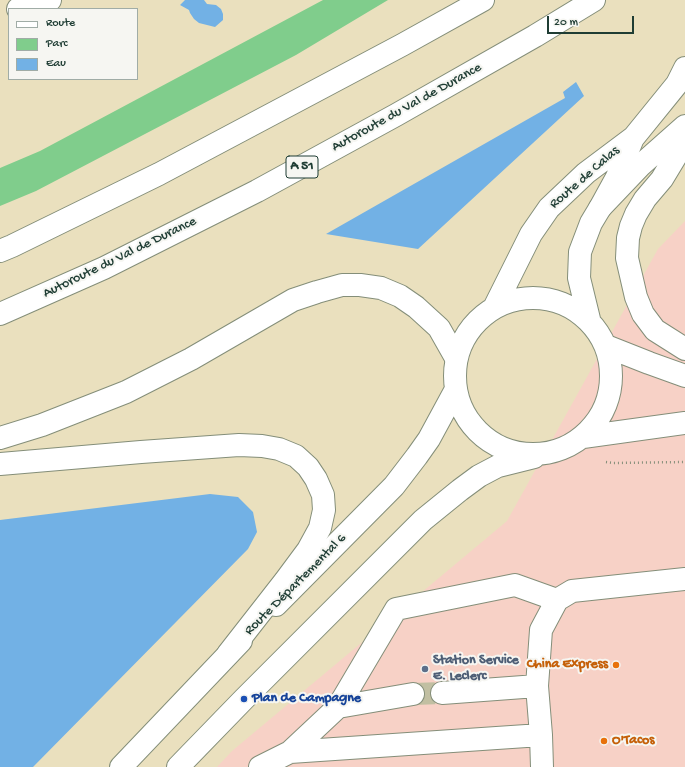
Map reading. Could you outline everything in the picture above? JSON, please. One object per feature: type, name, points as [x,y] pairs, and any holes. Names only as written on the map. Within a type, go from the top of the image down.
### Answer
[{"type":"main road","points":[[26,8],[35,7],[50,0]]},
{"type":"main road","points":[[402,45],[465,0]]},
{"type":"main road","points":[[0,250],[12,246],[159,174],[402,45],[483,0]]},
{"type":"main road","name":"Autoroute du Val de Durance","points":[[0,314],[104,268],[257,191],[396,115],[535,36],[594,0]]},
{"type":"main road","name":"Route de Calas","points":[[495,306],[531,234],[549,208],[586,174],[634,137],[677,84],[685,68]]},
{"type":"main road","points":[[600,208],[641,165],[685,126]]},
{"type":"main road","name":"Route de Calas","points":[[588,319],[579,278],[580,252],[591,223],[617,177],[634,137]]},
{"type":"main road","points":[[685,141],[662,179],[645,199],[636,214],[628,238],[627,258],[636,297],[643,314],[655,330],[685,349]]},
{"type":"main road","points":[[0,438],[42,425],[126,392],[191,359],[293,300],[342,285],[360,285],[381,288],[400,296],[416,307],[439,328],[456,358]]},
{"type":"main road","points":[[187,764],[244,699],[423,520],[479,476],[498,466],[547,453],[562,449],[583,437],[604,411],[612,378],[606,346],[588,319],[560,301],[527,296],[495,306],[470,328],[456,358],[455,391],[467,419],[488,441],[517,453],[547,453]]},
{"type":"main road","points":[[606,346],[685,376]]},
{"type":"main road","name":"Route Départemental 6","points":[[121,767],[253,628],[394,486],[429,440],[455,391]]},
{"type":"main road","points":[[583,437],[685,423]]},
{"type":"main road","points":[[0,464],[239,445],[262,446],[279,449],[296,456],[308,467],[316,479],[323,495],[324,510],[320,528],[299,563],[228,654]]},
{"type":"main road","points":[[542,767],[537,686],[541,630],[557,600],[572,591],[685,579]]},
{"type":"main road","points":[[260,767],[290,752],[338,708],[396,609],[515,585],[557,600]]},
{"type":"main road","points":[[442,693],[537,686]]},
{"type":"main road","points":[[338,708],[413,694]]},
{"type":"main road","points":[[290,752],[541,735]]},
{"type":"path","points":[[599,461],[613,463],[685,462]]},
{"type":"shaded area","name":"Plan de Campagne","points":[[685,221],[685,767],[217,767],[232,751],[507,521],[658,249]]},
{"type":"green space","points":[[323,0],[388,0],[296,55],[36,191],[0,206],[0,168],[40,151]]},
{"type":"water","points":[[185,0],[204,0],[207,4],[216,5],[221,9],[223,20],[215,27],[199,23],[194,19],[189,10],[180,5]]},
{"type":"water","points":[[576,82],[584,96],[418,249],[326,234],[565,98],[563,92]]},
{"type":"water","points":[[210,494],[238,497],[253,512],[257,532],[248,549],[33,767],[0,767],[0,520]]},
{"type":"tunnel","points":[[413,694],[442,693]]},
{"type":"place","name":"China Express","points":[[616,665]]},
{"type":"place","name":"Station Service E. Leclerc","points":[[425,669]]},
{"type":"place","name":"Plan de Campagne","points":[[244,699]]},
{"type":"place","name":"O'Tacos","points":[[604,741]]}]
